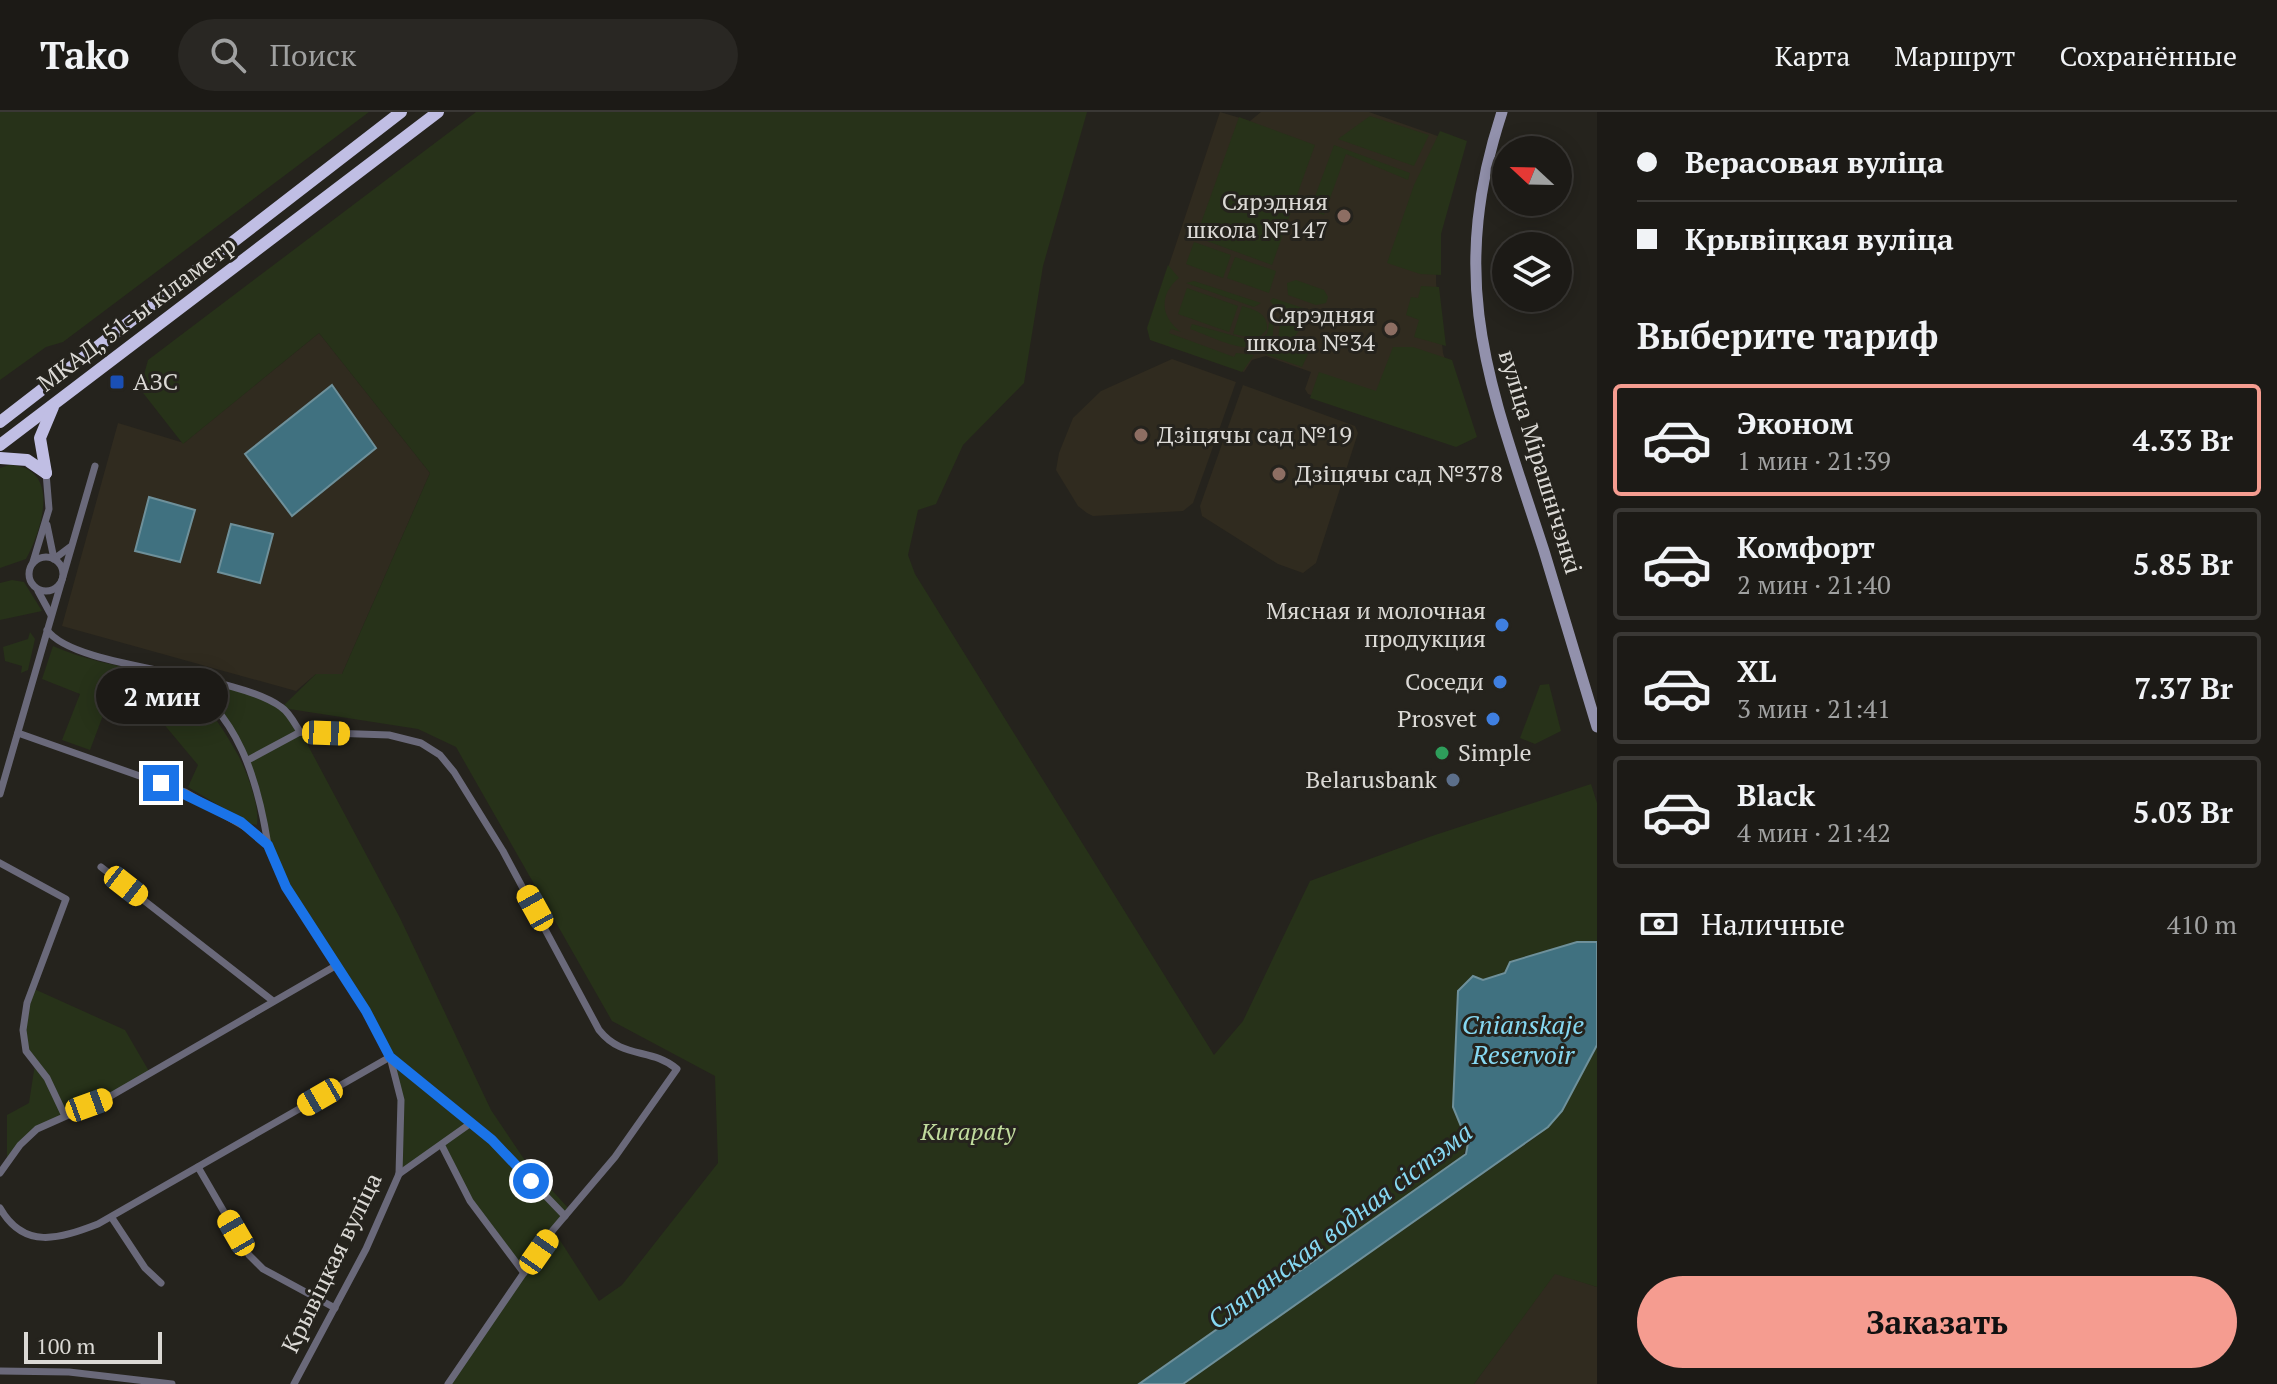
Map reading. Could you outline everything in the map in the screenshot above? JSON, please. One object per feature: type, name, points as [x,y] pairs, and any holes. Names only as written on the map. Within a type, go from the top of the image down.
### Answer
[{"type":"highway","name":"МКАД, 51-ы кіламетр","points":[[0,422],[401,112]]},
{"type":"highway","name":"МКАД, 51-ы кіламетр","points":[[0,445],[438,112]]},
{"type":"highway","points":[[46,473],[40,438],[54,405]]},
{"type":"highway","points":[[0,458],[27,460],[46,473]]},
{"type":"main road","name":"вуліца Мірашнічэнкі","points":[[1502,112],[1484,170],[1474,235],[1481,337],[1504,428],[1597,727]]},
{"type":"street","points":[[0,794],[95,466]]},
{"type":"street","points":[[46,473],[51,498],[29,578],[51,615]]},
{"type":"street","points":[[37,589],[52,590],[62,579],[62,568],[54,559],[48,542],[46,519]]},
{"type":"street","points":[[33,562],[43,557],[54,559],[73,544]]},
{"type":"street","points":[[47,630],[67,647],[175,675],[207,679],[282,707],[300,732]]},
{"type":"street","points":[[175,675],[202,693],[233,732],[248,760],[268,845]]},
{"type":"street","points":[[248,760],[300,732],[389,735],[421,743],[440,755],[503,851],[599,1030],[620,1049],[656,1058],[677,1069],[615,1157],[565,1216],[448,1384]]},
{"type":"street","name":"Крывіцкая вуліца","points":[[18,733],[185,792],[241,822],[268,845],[286,887],[337,965],[390,1057],[401,1100],[399,1174],[385,1212],[294,1384]]},
{"type":"street","points":[[0,863],[66,899],[29,996],[23,1030],[26,1051],[47,1078],[64,1114]]},
{"type":"street","points":[[101,867],[273,1001]]},
{"type":"street","points":[[0,1173],[27,1137],[64,1114],[109,1097],[337,965]]},
{"type":"street","points":[[0,1209],[14,1228],[35,1238],[72,1232],[112,1218],[390,1057],[471,1123],[565,1216]]},
{"type":"street","points":[[399,1174],[471,1123]]},
{"type":"street","points":[[442,1146],[470,1201],[524,1273]]},
{"type":"street","points":[[198,1167],[249,1255],[263,1269],[335,1308]]},
{"type":"street","points":[[112,1218],[145,1268],[161,1283]]},
{"type":"street","points":[[0,1371],[69,1372],[172,1384]]},
{"type":"shaded area","points":[[1220,112],[1250,121],[1261,112],[1369,112],[1452,141],[1436,245],[1436,282],[1443,353],[1471,439],[1456,444],[1308,394],[1305,389],[1311,372],[1266,356],[1252,360],[1244,372],[1154,340],[1148,328]]},
{"type":"shaded area","points":[[319,333],[430,473],[342,674],[316,674],[296,691],[62,626],[118,423],[184,443]]},
{"type":"shaded area","name":"Дзіцячы сад №19","points":[[1172,359],[1236,382],[1193,503],[1183,511],[1093,516],[1087,513],[1078,506],[1056,470],[1059,453],[1073,418],[1101,391]]},
{"type":"shaded area","name":"Дзіцячы сад №378","points":[[1243,385],[1355,426],[1358,433],[1316,563],[1303,573],[1278,564],[1202,516],[1200,506]]},
{"type":"shaded area","points":[[1555,1273],[1597,1287],[1597,1384],[1474,1384]]},
{"type":"green space","points":[[0,112],[369,112],[63,342],[46,347],[0,380]]},
{"type":"green space","name":"Kurapaty","points":[[476,112],[1087,112],[1043,266],[1024,383],[963,445],[936,504],[918,510],[908,555],[915,574],[1214,1055],[1243,1021],[1310,881],[1432,836],[1591,784],[1597,803],[1597,942],[1577,942],[1510,962],[1505,973],[1483,980],[1457,996],[1453,1106],[1468,1143],[1463,1156],[1139,1384],[448,1384],[524,1273],[470,1201],[443,1147],[399,1174],[397,1076],[366,1011],[286,887],[268,845],[248,760],[217,711],[175,675],[207,679],[282,707],[316,674],[342,674],[430,473],[319,333],[183,444],[140,389],[148,360]],"holes":[[[283,708],[418,729],[456,747],[612,1021],[715,1076],[718,1163],[622,1285],[599,1301],[554,1231],[570,1210],[526,1162],[491,1110],[400,918],[304,738]]]},
{"type":"green space","points":[[1370,116],[1429,135],[1414,166],[1338,139]]},
{"type":"green space","points":[[1239,117],[1315,145],[1272,265],[1196,237]]},
{"type":"green space","points":[[1440,131],[1467,141],[1441,234],[1441,275],[1420,274],[1387,263],[1414,185]]},
{"type":"green space","points":[[1334,145],[1410,173],[1408,180],[1346,154],[1324,215],[1310,210]]},
{"type":"green space","points":[[1194,242],[1231,255],[1223,278],[1186,264]]},
{"type":"green space","points":[[1235,257],[1276,271],[1269,293],[1227,278]]},
{"type":"green space","points":[[1168,265],[1179,278],[1165,298],[1166,313],[1181,332],[1171,329],[1169,333],[1234,357],[1236,353],[1254,355],[1242,372],[1150,340],[1147,328]]},
{"type":"green space","points":[[1296,280],[1324,290],[1328,297],[1326,303],[1316,305],[1288,295],[1287,283]]},
{"type":"green space","points":[[1194,281],[1261,303],[1254,307],[1186,283]]},
{"type":"green space","points":[[1421,286],[1439,287],[1446,346],[1414,337],[1419,320],[1406,315],[1411,297],[1418,298]]},
{"type":"green space","points":[[1187,288],[1238,306],[1229,332],[1178,314]]},
{"type":"green space","points":[[1273,298],[1321,314],[1318,325],[1280,312],[1270,301]]},
{"type":"green space","points":[[1242,306],[1260,313],[1265,319],[1267,329],[1258,339],[1233,334]]},
{"type":"green space","points":[[1281,315],[1304,324],[1295,336],[1299,339],[1296,346],[1309,352],[1302,367],[1262,353],[1278,340]]},
{"type":"green space","points":[[1274,317],[1273,335],[1255,347],[1222,342],[1190,329],[1192,324],[1256,342],[1267,334],[1270,319]]},
{"type":"green space","points":[[1393,347],[1413,347],[1452,360],[1477,437],[1456,447],[1310,398],[1319,372],[1376,391]]},
{"type":"green space","points":[[9,465],[25,468],[36,476],[42,487],[42,516],[26,559],[0,568],[0,468]]},
{"type":"green space","points":[[12,580],[24,582],[42,611],[0,620],[0,583]]},
{"type":"green space","points":[[30,632],[35,639],[28,670],[21,673],[22,666],[5,661],[3,647],[28,639]]},
{"type":"green space","points":[[53,646],[85,658],[158,675],[178,684],[198,699],[217,721],[242,762],[255,799],[257,825],[250,824],[188,787],[198,765],[152,710],[111,694],[90,750],[62,740],[80,694],[42,679]]},
{"type":"green space","points":[[1549,684],[1561,731],[1535,744],[1520,738],[1540,685]]},
{"type":"green space","points":[[32,988],[125,1030],[150,1073],[37,1129],[7,1163],[7,1115],[29,1103],[35,1064],[23,1041]]},
{"type":"green space","points":[[1597,1045],[1597,1287],[1555,1274],[1474,1384],[1183,1384],[1540,1134],[1561,1111]]},
{"type":"water","points":[[332,385],[376,448],[292,516],[245,454]]},
{"type":"water","points":[[149,497],[195,510],[180,562],[135,551]]},
{"type":"water","points":[[231,524],[273,534],[260,583],[218,572]]},
{"type":"water","name":"Cnianskaje Reservoir","points":[[1577,942],[1597,942],[1597,1045],[1562,1111],[1548,1127],[1183,1384],[1139,1384],[1466,1154],[1468,1143],[1453,1107],[1458,991],[1473,976],[1483,980],[1505,973],[1510,962]]},
{"type":"place","name":"Сярэдняя школа №147","points":[[1344,216]]},
{"type":"place","name":"Сярэдняя школа №34","points":[[1391,329]]},
{"type":"place","name":"АЗС","points":[[117,382]]},
{"type":"place","name":"Дзіцячы сад №19","points":[[1141,435]]},
{"type":"place","name":"Дзіцячы сад №378","points":[[1279,474]]},
{"type":"place","name":"Мясная и молочная продукция","points":[[1502,625]]},
{"type":"place","name":"Соседи","points":[[1500,682]]},
{"type":"place","name":"Prosvet","points":[[1493,719]]},
{"type":"place","name":"Simple","points":[[1442,753]]},
{"type":"place","name":"Belarusbank","points":[[1453,780]]},
{"type":"route","points":[[161,783],[200,799],[241,822],[268,845],[286,887],[366,1011],[390,1057],[492,1140],[531,1181]]},
{"type":"water label","name":"Сляпянская водная сістэма","points":[[1340,1226]]}]
